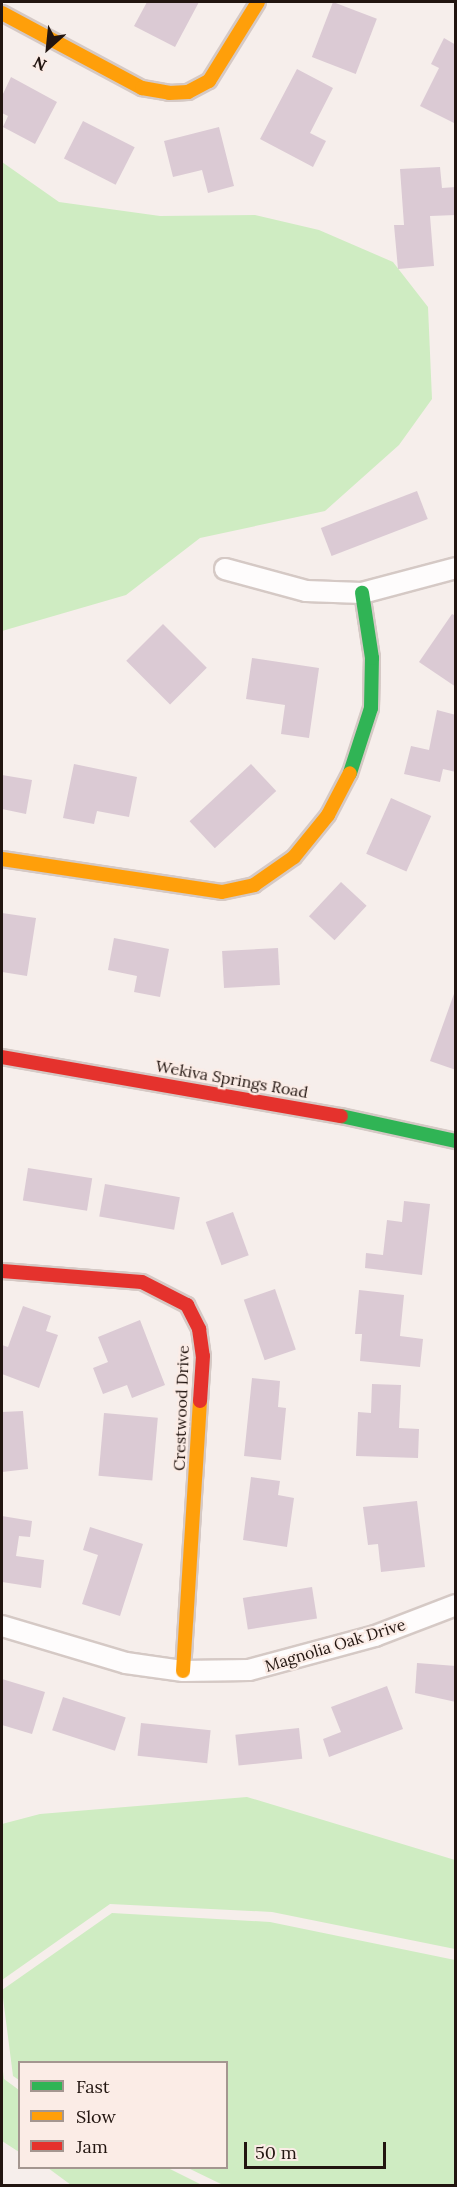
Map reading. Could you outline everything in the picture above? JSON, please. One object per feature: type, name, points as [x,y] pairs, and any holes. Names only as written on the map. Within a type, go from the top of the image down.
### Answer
[{"type":"street","points":[[2,13],[142,88],[169,93],[188,92],[209,81],[258,2]]},
{"type":"street","points":[[225,569],[306,591],[362,593],[456,568]]},
{"type":"street","points":[[2,859],[222,892],[254,885],[294,856],[328,815],[355,762],[371,708],[372,658],[362,593]]},
{"type":"street","name":"Wekiva Springs Road","points":[[2,1057],[378,1122],[456,1141]]},
{"type":"street","name":"Crestwood Drive","points":[[2,1271],[142,1282],[187,1305],[199,1329],[203,1356],[183,1671]]},
{"type":"street","name":"Magnolia Oak Drive","points":[[2,1626],[126,1663],[183,1671],[249,1670],[303,1658],[456,1605]]},
{"type":"green space","points":[[2,162],[59,202],[160,216],[255,215],[319,230],[393,262],[428,307],[432,399],[399,445],[325,511],[200,538],[126,595],[2,631]]},
{"type":"green space","points":[[247,1797],[455,1860],[455,1949],[272,1912],[110,1904],[2,1980],[2,1824],[40,1814]]},
{"type":"green space","points":[[112,1913],[270,1922],[455,1960],[455,2185],[223,2185],[190,2169],[228,2169],[228,2061],[18,2061],[18,2079],[13,2076],[2,1990]]},
{"type":"green space","points":[[2,2064],[4,2079],[18,2089],[18,2151],[2,2141]]},
{"type":"green space","points":[[49,2169],[170,2169],[202,2185],[71,2185]]},
{"type":"building","points":[[147,2],[199,2],[175,47],[134,26]]},
{"type":"building","points":[[333,2],[377,19],[356,74],[312,57]]},
{"type":"building","points":[[444,38],[456,45],[456,124],[420,106],[439,68],[431,64]]},
{"type":"building","points":[[297,69],[333,88],[310,133],[326,141],[313,167],[260,139]]},
{"type":"building","points":[[11,77],[57,102],[35,144],[3,127],[8,116],[2,113],[2,96]]},
{"type":"building","points":[[83,121],[135,147],[116,185],[64,158]]},
{"type":"building","points":[[219,127],[234,186],[208,193],[202,170],[173,177],[164,141]]},
{"type":"building","points":[[440,167],[442,188],[456,187],[456,215],[430,216],[434,266],[398,269],[394,225],[404,225],[400,169]]},
{"type":"building","points":[[417,491],[428,519],[332,556],[321,528]]},
{"type":"building","points":[[452,614],[456,616],[456,687],[419,662]]},
{"type":"building","points":[[163,624],[207,668],[170,705],[126,661]]},
{"type":"building","points":[[252,658],[319,668],[309,738],[281,734],[285,705],[246,699]]},
{"type":"building","points":[[437,710],[456,715],[456,772],[443,769],[440,782],[404,774],[411,746],[429,750]]},
{"type":"building","points":[[74,764],[137,777],[129,817],[97,811],[94,824],[63,818]]},
{"type":"building","points":[[251,764],[276,791],[215,848],[190,821]]},
{"type":"building","points":[[2,775],[32,780],[26,814],[2,809]]},
{"type":"building","points":[[391,798],[431,816],[406,872],[366,854]]},
{"type":"building","points":[[341,882],[367,906],[335,940],[309,916]]},
{"type":"building","points":[[2,913],[36,918],[27,976],[2,972]]},
{"type":"building","points":[[114,938],[169,949],[160,997],[134,992],[137,976],[108,970]]},
{"type":"building","points":[[278,948],[280,985],[224,988],[222,951]]},
{"type":"building","points":[[456,991],[456,1070],[430,1061]]},
{"type":"building","points":[[28,1168],[92,1178],[87,1211],[23,1201]]},
{"type":"building","points":[[105,1184],[180,1197],[174,1230],[99,1216]]},
{"type":"building","points":[[404,1201],[430,1204],[422,1275],[365,1268],[366,1253],[383,1255],[387,1220],[402,1222]]},
{"type":"building","points":[[233,1212],[249,1255],[221,1265],[206,1222]]},
{"type":"building","points":[[275,1289],[296,1350],[265,1360],[244,1300]]},
{"type":"building","points":[[359,1290],[404,1295],[400,1336],[423,1339],[420,1367],[360,1361],[362,1334],[355,1334]]},
{"type":"building","points":[[23,1306],[51,1316],[46,1331],[58,1335],[39,1388],[2,1374],[2,1345],[8,1347]]},
{"type":"building","points":[[140,1320],[165,1385],[132,1398],[127,1385],[103,1394],[93,1368],[108,1362],[98,1337]]},
{"type":"building","points":[[252,1378],[280,1381],[278,1407],[286,1408],[281,1460],[244,1456]]},
{"type":"building","points":[[372,1384],[401,1385],[399,1428],[419,1429],[418,1458],[356,1456],[358,1412],[371,1413]]},
{"type":"building","points":[[23,1411],[28,1469],[2,1472],[2,1412]]},
{"type":"building","points":[[104,1413],[158,1418],[152,1480],[99,1476]]},
{"type":"building","points":[[251,1477],[280,1481],[278,1495],[294,1498],[287,1547],[243,1540]]},
{"type":"building","points":[[417,1501],[425,1567],[381,1572],[378,1544],[368,1545],[363,1507]]},
{"type":"building","points":[[2,1516],[32,1521],[30,1537],[19,1536],[16,1556],[44,1560],[41,1588],[2,1582]]},
{"type":"building","points":[[90,1527],[143,1544],[120,1616],[82,1604],[98,1555],[83,1550]]},
{"type":"building","points":[[312,1587],[317,1619],[248,1630],[243,1598]]},
{"type":"building","points":[[417,1663],[456,1666],[456,1702],[415,1693]]},
{"type":"building","points":[[2,1679],[45,1692],[32,1734],[2,1725]]},
{"type":"building","points":[[387,1686],[403,1729],[329,1757],[323,1739],[341,1732],[331,1707]]},
{"type":"building","points":[[63,1697],[126,1717],[115,1751],[52,1730]]},
{"type":"building","points":[[141,1723],[211,1730],[207,1763],[138,1756]]},
{"type":"building","points":[[299,1728],[302,1759],[239,1766],[235,1735]]},
{"type":"traffic: fast","points":[[350,773],[371,708],[372,658],[362,593]]},
{"type":"traffic: fast","points":[[341,1116],[456,1141]]},
{"type":"traffic: slow","points":[[2,13],[142,88],[169,93],[188,92],[209,81],[258,2]]},
{"type":"traffic: slow","points":[[2,859],[222,892],[254,885],[294,857],[328,815],[350,773]]},
{"type":"traffic: slow","points":[[183,1671],[200,1401]]},
{"type":"traffic: jam","points":[[2,1057],[341,1116]]},
{"type":"traffic: jam","points":[[2,1271],[142,1282],[187,1305],[199,1329],[203,1356],[200,1401]]}]
